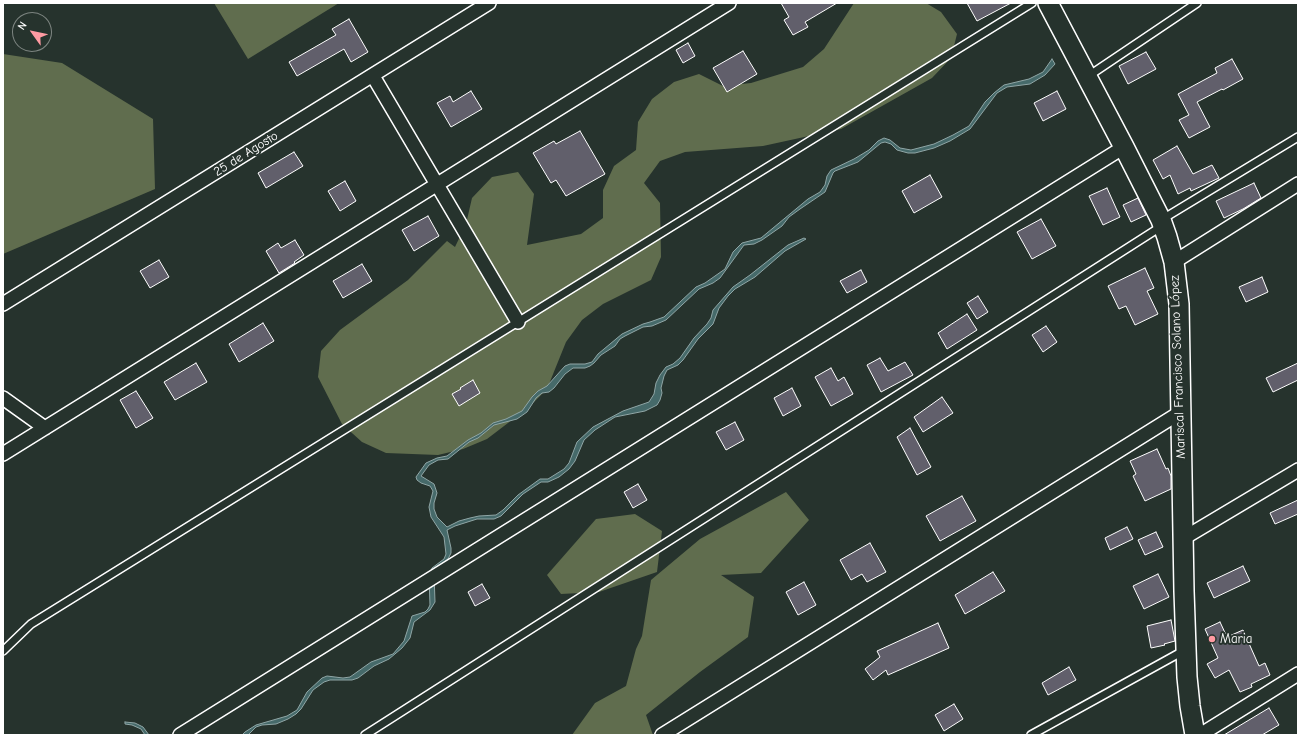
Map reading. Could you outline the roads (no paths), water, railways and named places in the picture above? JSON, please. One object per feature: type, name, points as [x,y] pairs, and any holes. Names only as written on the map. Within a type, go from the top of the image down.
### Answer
[{"type":"main road","name":"Mariscal Francisco Solano López","points":[[1048,3],[1124,146],[1162,223],[1174,262],[1179,304],[1186,649],[1190,706],[1195,735]]},
{"type":"street","name":"25 de Agosto","points":[[3,304],[489,3]]},
{"type":"street","points":[[3,454],[729,3]]},
{"type":"street","points":[[373,76],[518,322]]},
{"type":"street","points":[[180,735],[1124,146]]},
{"type":"street","points":[[1174,262],[1298,184]]},
{"type":"street","points":[[3,398],[45,428]]},
{"type":"street","points":[[662,735],[1181,412]]},
{"type":"street","points":[[1184,538],[1298,470]]},
{"type":"street","points":[[1200,735],[1298,674]]},
{"type":"lane","points":[[3,651],[31,624],[1032,3]]},
{"type":"lane","points":[[1087,77],[1197,3]]},
{"type":"lane","points":[[365,735],[1298,137]]},
{"type":"lane","points":[[1031,735],[1186,649]]},
{"type":"water","points":[[1052,59],[1055,64],[1045,75],[1030,84],[1007,87],[997,93],[970,129],[950,141],[934,148],[915,153],[897,150],[891,144],[885,142],[881,143],[858,162],[835,171],[825,192],[789,217],[782,226],[762,240],[754,244],[744,245],[720,278],[699,289],[666,320],[652,326],[643,327],[620,339],[615,346],[601,355],[590,366],[585,368],[573,368],[565,374],[554,388],[549,392],[542,393],[536,398],[527,412],[517,419],[494,425],[448,459],[438,460],[429,465],[421,476],[434,484],[437,493],[434,509],[437,517],[447,527],[459,521],[470,518],[496,515],[518,495],[540,479],[548,479],[564,469],[569,463],[577,442],[593,427],[623,411],[649,402],[654,394],[656,383],[660,375],[666,367],[673,364],[680,358],[694,338],[707,324],[711,318],[713,310],[733,287],[788,245],[804,238],[806,239],[785,251],[755,277],[735,289],[728,296],[719,308],[713,324],[698,339],[678,365],[667,370],[661,388],[662,393],[660,400],[657,405],[645,411],[615,417],[595,430],[584,440],[575,461],[569,469],[559,477],[548,482],[541,482],[523,494],[501,516],[494,519],[477,519],[447,530],[451,553],[448,559],[437,568],[434,574],[435,602],[430,610],[414,622],[410,638],[402,648],[389,659],[374,666],[358,678],[352,680],[330,680],[324,682],[313,690],[301,709],[288,719],[276,724],[256,727],[248,735],[242,735],[256,725],[287,716],[297,710],[307,692],[322,678],[327,676],[343,678],[350,677],[371,662],[393,654],[404,641],[412,616],[425,612],[428,609],[430,605],[429,576],[432,568],[444,559],[446,554],[444,537],[431,517],[429,507],[433,491],[430,486],[421,483],[416,477],[426,463],[437,458],[447,456],[493,423],[506,419],[522,411],[532,397],[538,391],[547,386],[565,366],[570,364],[585,364],[592,362],[598,354],[622,334],[643,324],[664,317],[696,287],[705,283],[725,269],[733,252],[742,243],[761,238],[808,199],[820,192],[825,185],[827,176],[831,170],[869,150],[878,141],[884,138],[890,140],[900,148],[911,150],[934,144],[953,135],[969,126],[985,102],[1004,85],[1029,79],[1043,72]]},
{"type":"water","points":[[125,722],[135,723],[143,727],[149,735],[145,735],[141,729],[125,724]]},
{"type":"place","name":"Maria","points":[[1212,639]]}]
